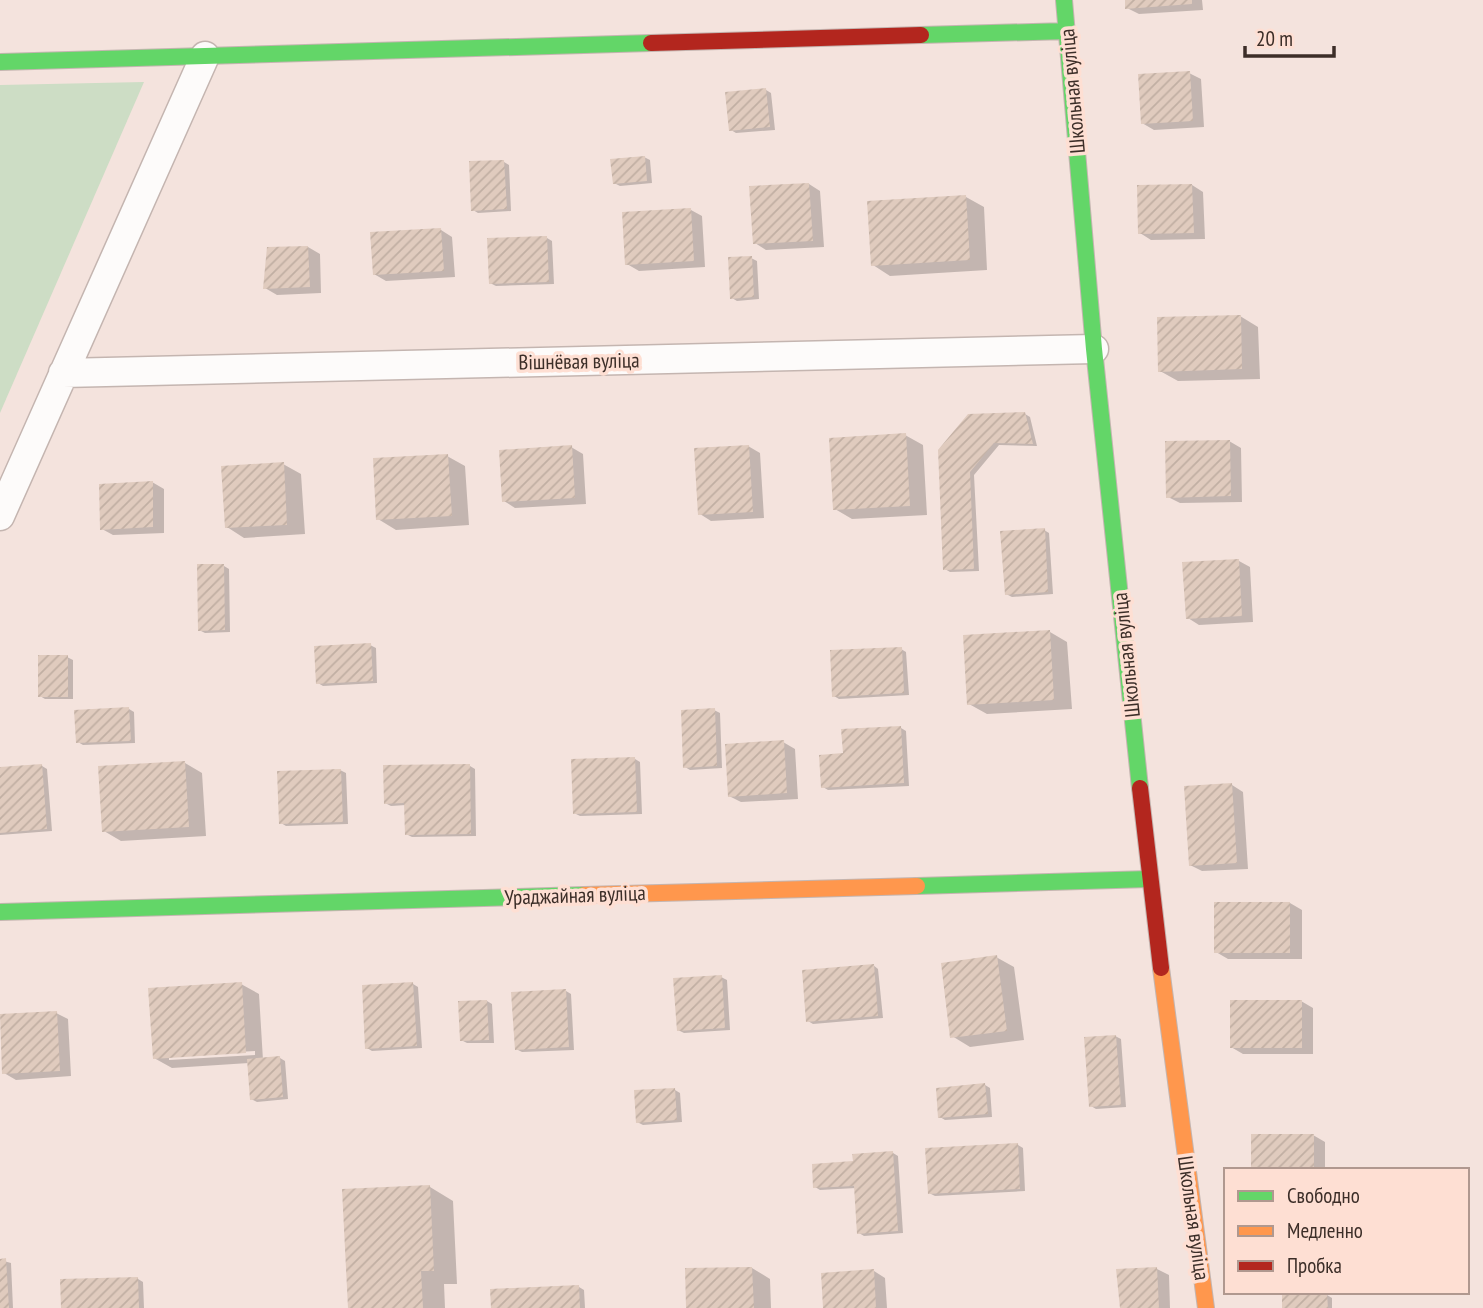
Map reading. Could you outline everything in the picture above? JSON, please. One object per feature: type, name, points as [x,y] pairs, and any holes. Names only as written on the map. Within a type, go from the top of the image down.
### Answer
[{"type":"street","name":"Школьная вуліца","points":[[1064,0],[1094,349],[1149,879],[1206,1308]]},
{"type":"street","points":[[0,62],[1067,32]]},
{"type":"street","points":[[0,516],[205,55]]},
{"type":"street","name":"Вішнёвая вуліца","points":[[63,373],[1094,349]]},
{"type":"street","name":"Ураджайная вуліца","points":[[0,912],[1149,879]]},
{"type":"green space","points":[[144,82],[0,413],[0,85]]},
{"type":"building","points":[[1125,0],[1192,0],[1192,4],[1125,9]]},
{"type":"building","points":[[1190,71],[1193,121],[1141,124],[1138,74]]},
{"type":"building","points":[[766,88],[770,127],[729,131],[725,92]]},
{"type":"building","points":[[645,156],[647,181],[613,184],[610,159]]},
{"type":"building","points":[[504,160],[507,209],[471,211],[469,161]]},
{"type":"building","points":[[809,183],[813,241],[753,244],[749,186]]},
{"type":"building","points":[[1192,184],[1194,233],[1138,234],[1137,185]]},
{"type":"building","points":[[966,195],[970,260],[871,266],[867,201]]},
{"type":"building","points":[[691,208],[694,261],[625,265],[622,212]]},
{"type":"building","points":[[441,228],[444,271],[373,275],[370,232]]},
{"type":"building","points":[[547,236],[549,282],[489,284],[487,238]]},
{"type":"building","points":[[308,246],[310,287],[263,289],[267,247]]},
{"type":"building","points":[[752,256],[754,297],[730,299],[728,257]]},
{"type":"building","points":[[1241,315],[1242,369],[1158,372],[1157,317]]},
{"type":"building","points":[[1025,412],[1033,444],[994,443],[970,472],[974,569],[943,570],[938,450],[968,414]]},
{"type":"building","points":[[906,433],[910,506],[833,510],[829,438]]},
{"type":"building","points":[[1230,440],[1231,496],[1166,498],[1165,441]]},
{"type":"building","points":[[572,445],[575,498],[502,502],[499,450]]},
{"type":"building","points":[[749,445],[753,512],[698,515],[694,448]]},
{"type":"building","points":[[448,454],[452,516],[376,520],[373,458]]},
{"type":"building","points":[[284,462],[287,525],[225,528],[221,466]]},
{"type":"building","points":[[153,481],[153,527],[100,530],[99,484]]},
{"type":"building","points":[[1045,528],[1048,592],[1005,595],[1000,531]]},
{"type":"building","points":[[1239,559],[1242,616],[1186,619],[1182,562]]},
{"type":"building","points":[[197,564],[224,564],[225,630],[198,631]]},
{"type":"building","points":[[1050,630],[1054,700],[967,705],[963,635]]},
{"type":"building","points":[[371,643],[373,681],[316,684],[314,646]]},
{"type":"building","points":[[902,647],[904,693],[832,697],[830,650]]},
{"type":"building","points":[[38,655],[68,655],[68,697],[38,697]]},
{"type":"building","points":[[129,707],[131,741],[76,743],[74,710]]},
{"type":"building","points":[[715,708],[717,766],[683,768],[681,710]]},
{"type":"building","points":[[901,726],[904,783],[821,788],[819,755],[843,753],[841,729]]},
{"type":"building","points":[[784,740],[787,793],[728,797],[725,744]]},
{"type":"building","points":[[635,757],[637,812],[573,814],[571,759]]},
{"type":"building","points":[[185,761],[189,827],[102,832],[98,766]]},
{"type":"building","points":[[42,764],[47,829],[0,833],[0,767]]},
{"type":"building","points":[[470,764],[471,834],[405,835],[404,803],[384,804],[383,765]]},
{"type":"building","points":[[341,769],[343,822],[279,824],[277,771]]},
{"type":"building","points":[[1232,783],[1237,863],[1189,866],[1184,786]]},
{"type":"building","points":[[1214,902],[1290,902],[1290,953],[1214,953]]},
{"type":"building","points":[[997,955],[1007,1031],[950,1038],[941,963]]},
{"type":"building","points":[[874,964],[878,1016],[806,1022],[802,970]]},
{"type":"building","points":[[722,975],[725,1028],[677,1031],[673,978]]},
{"type":"building","points":[[242,982],[246,1053],[153,1059],[148,988]]},
{"type":"building","points":[[413,982],[417,1046],[365,1049],[362,985]]},
{"type":"building","points":[[566,989],[569,1047],[515,1050],[511,992]]},
{"type":"building","points":[[487,1000],[489,1040],[460,1041],[458,1001]]},
{"type":"building","points":[[1230,1000],[1302,1000],[1302,1048],[1230,1048]]},
{"type":"building","points":[[57,1011],[60,1071],[2,1074],[0,1014]]},
{"type":"building","points":[[1116,1035],[1121,1105],[1089,1107],[1084,1037]]},
{"type":"building","points":[[280,1056],[283,1097],[250,1100],[247,1059]]},
{"type":"building","points":[[985,1083],[988,1114],[938,1118],[936,1088]]},
{"type":"building","points":[[675,1088],[677,1120],[636,1123],[634,1090]]},
{"type":"building","points":[[1251,1134],[1314,1134],[1314,1168],[1251,1168]]},
{"type":"building","points":[[1018,1143],[1020,1189],[928,1194],[925,1148]]},
{"type":"building","points":[[893,1151],[898,1231],[857,1234],[854,1186],[813,1188],[812,1164],[853,1161],[852,1154]]},
{"type":"building","points":[[430,1185],[434,1271],[421,1271],[423,1308],[348,1308],[342,1189]]},
{"type":"building","points":[[6,1258],[9,1308],[0,1308],[0,1259]]},
{"type":"building","points":[[752,1267],[754,1308],[686,1308],[685,1268]]},
{"type":"building","points":[[1157,1267],[1159,1308],[1120,1308],[1116,1269]]},
{"type":"building","points":[[874,1269],[876,1308],[823,1308],[821,1273]]},
{"type":"building","points":[[138,1277],[139,1308],[61,1308],[60,1279]]},
{"type":"building","points":[[579,1285],[580,1308],[491,1308],[490,1289]]},
{"type":"building","points":[[1327,1294],[1328,1308],[1282,1308],[1282,1295]]},
{"type":"traffic: fast","points":[[1064,0],[1094,349],[1140,788]]},
{"type":"traffic: fast","points":[[921,35],[1067,31]]},
{"type":"traffic: fast","points":[[0,62],[651,43]]},
{"type":"traffic: fast","points":[[917,886],[1149,879]]},
{"type":"traffic: fast","points":[[0,912],[584,895]]},
{"type":"traffic: slow","points":[[584,895],[917,886]]},
{"type":"traffic: slow","points":[[1161,968],[1206,1308]]},
{"type":"traffic: jam","points":[[651,43],[921,35]]},
{"type":"traffic: jam","points":[[1140,788],[1161,968]]}]
